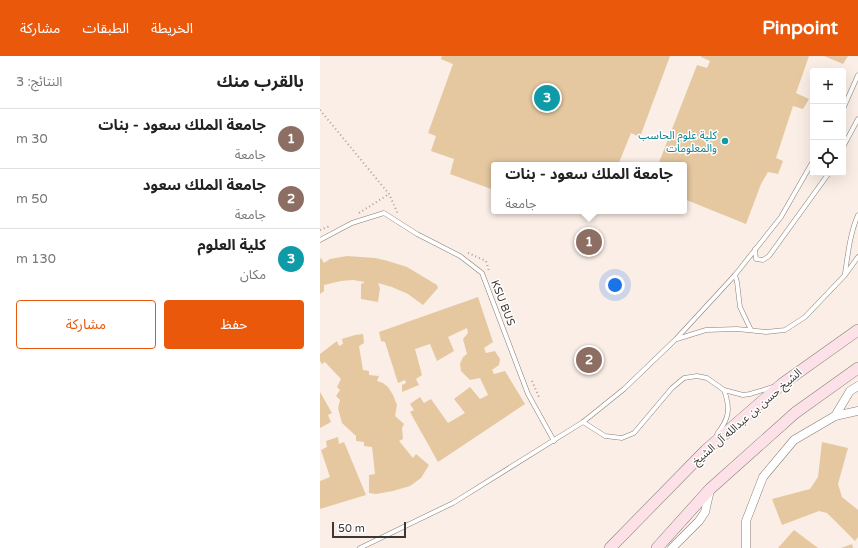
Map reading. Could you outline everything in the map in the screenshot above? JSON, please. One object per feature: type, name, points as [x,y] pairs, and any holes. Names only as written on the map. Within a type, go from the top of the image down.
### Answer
[{"type":"main road","name":"الشيخ حسن بن عبدالله آل الشيخ","points":[[610,548],[706,450],[782,384],[858,330]]},
{"type":"main road","points":[[657,548],[710,489],[795,413],[858,368]]},
{"type":"street","points":[[835,416],[850,392],[858,386]]},
{"type":"street","points":[[746,548],[746,521],[763,477],[794,440],[835,416],[858,411]]},
{"type":"street","points":[[672,548],[699,521],[705,512],[710,489]]},
{"type":"lane","points":[[845,104],[858,75]]},
{"type":"lane","points":[[846,141],[858,118]]},
{"type":"lane","points":[[360,548],[453,504],[583,422],[624,389],[676,340],[734,275],[781,217],[810,166]]},
{"type":"lane","points":[[755,249],[756,259],[763,260],[769,256],[827,176]]},
{"type":"lane","name":"KSU BUS","points":[[320,240],[352,223],[384,214],[417,234],[460,256],[482,273],[528,394],[554,441]]},
{"type":"lane","points":[[845,275],[853,230],[858,215]]},
{"type":"lane","points":[[676,340],[706,330],[751,330],[766,332],[785,330],[805,317],[845,275],[858,257]]},
{"type":"lane","points":[[734,275],[737,282],[740,307],[751,330]]},
{"type":"lane","points":[[583,422],[605,436],[622,438],[634,432],[672,388],[684,378],[697,376],[707,378],[724,390],[743,395],[782,384]]},
{"type":"lane","points":[[706,450],[725,424],[728,411],[728,400],[724,390]]},
{"type":"path","points":[[320,110],[389,194],[401,221]]},
{"type":"path","points":[[359,213],[389,194]]},
{"type":"path","points":[[320,230],[333,224]]},
{"type":"path","points":[[465,251],[486,261],[491,276]]},
{"type":"path","points":[[529,376],[542,404]]},
{"type":"building","points":[[442,56],[670,56],[640,137],[631,133],[619,162],[491,162],[491,189],[450,174],[454,159],[431,151],[436,136],[428,133],[453,64],[441,59]]},
{"type":"building","name":"كلية علوم الحاسب والمعلومات","points":[[809,56],[796,93],[809,99],[803,109],[793,106],[776,158],[783,161],[778,174],[768,172],[761,184],[746,224],[687,200],[687,162],[659,162],[697,65],[707,68],[710,61],[701,57]]},
{"type":"building","points":[[824,56],[848,56],[843,64]]},
{"type":"building","points":[[347,256],[375,258],[407,267],[437,285],[438,288],[423,305],[408,294],[378,283],[380,288],[378,302],[361,299],[361,284],[365,282],[353,280],[324,285],[324,291],[320,294],[320,259],[321,258],[324,263],[330,259]]},
{"type":"building","points":[[478,297],[493,342],[484,348],[486,353],[495,351],[500,359],[499,365],[492,370],[494,374],[505,371],[525,404],[438,462],[410,412],[414,410],[410,404],[420,397],[424,403],[431,399],[448,423],[465,413],[454,399],[470,387],[480,399],[488,395],[480,378],[470,380],[461,371],[460,364],[463,357],[467,354],[463,339],[468,333],[467,328],[448,337],[454,351],[437,361],[430,344],[415,349],[422,375],[416,379],[419,385],[402,392],[402,385],[406,383],[405,380],[398,383],[385,342],[381,341],[379,332]]},
{"type":"building","points":[[363,334],[364,343],[359,346],[363,370],[369,371],[369,375],[379,376],[377,381],[388,387],[393,395],[397,405],[395,416],[404,424],[402,428],[403,439],[399,441],[413,458],[416,454],[429,465],[421,478],[410,486],[376,494],[369,493],[369,475],[375,474],[372,447],[364,446],[364,442],[356,441],[356,436],[342,423],[338,408],[340,400],[336,396],[340,390],[337,387],[341,379],[325,362],[322,364],[320,361],[320,354],[337,341],[339,346],[343,344],[342,339]]},
{"type":"building","points":[[320,392],[332,413],[328,415],[331,422],[320,428]]},
{"type":"building","points":[[338,437],[339,444],[344,442],[366,495],[320,509],[320,481],[330,477],[321,450],[327,447],[326,441]]},
{"type":"building","points":[[822,442],[848,448],[838,484],[842,497],[858,510],[858,537],[855,541],[827,513],[819,511],[782,525],[772,499],[810,489],[818,477]]},
{"type":"building","points":[[794,530],[818,548],[778,548]]},
{"type":"building","points":[[852,544],[853,548],[841,548]]},
{"type":"place","name":"كلية العلوم","points":[[547,98]]},
{"type":"place","name":"كلية علوم الحاسب والمعلومات","points":[[725,141]]},
{"type":"place","name":"جامعة الملك سعود - بنات","points":[[589,242]]},
{"type":"place","name":"جامعة الملك سعود","points":[[589,360]]}]
